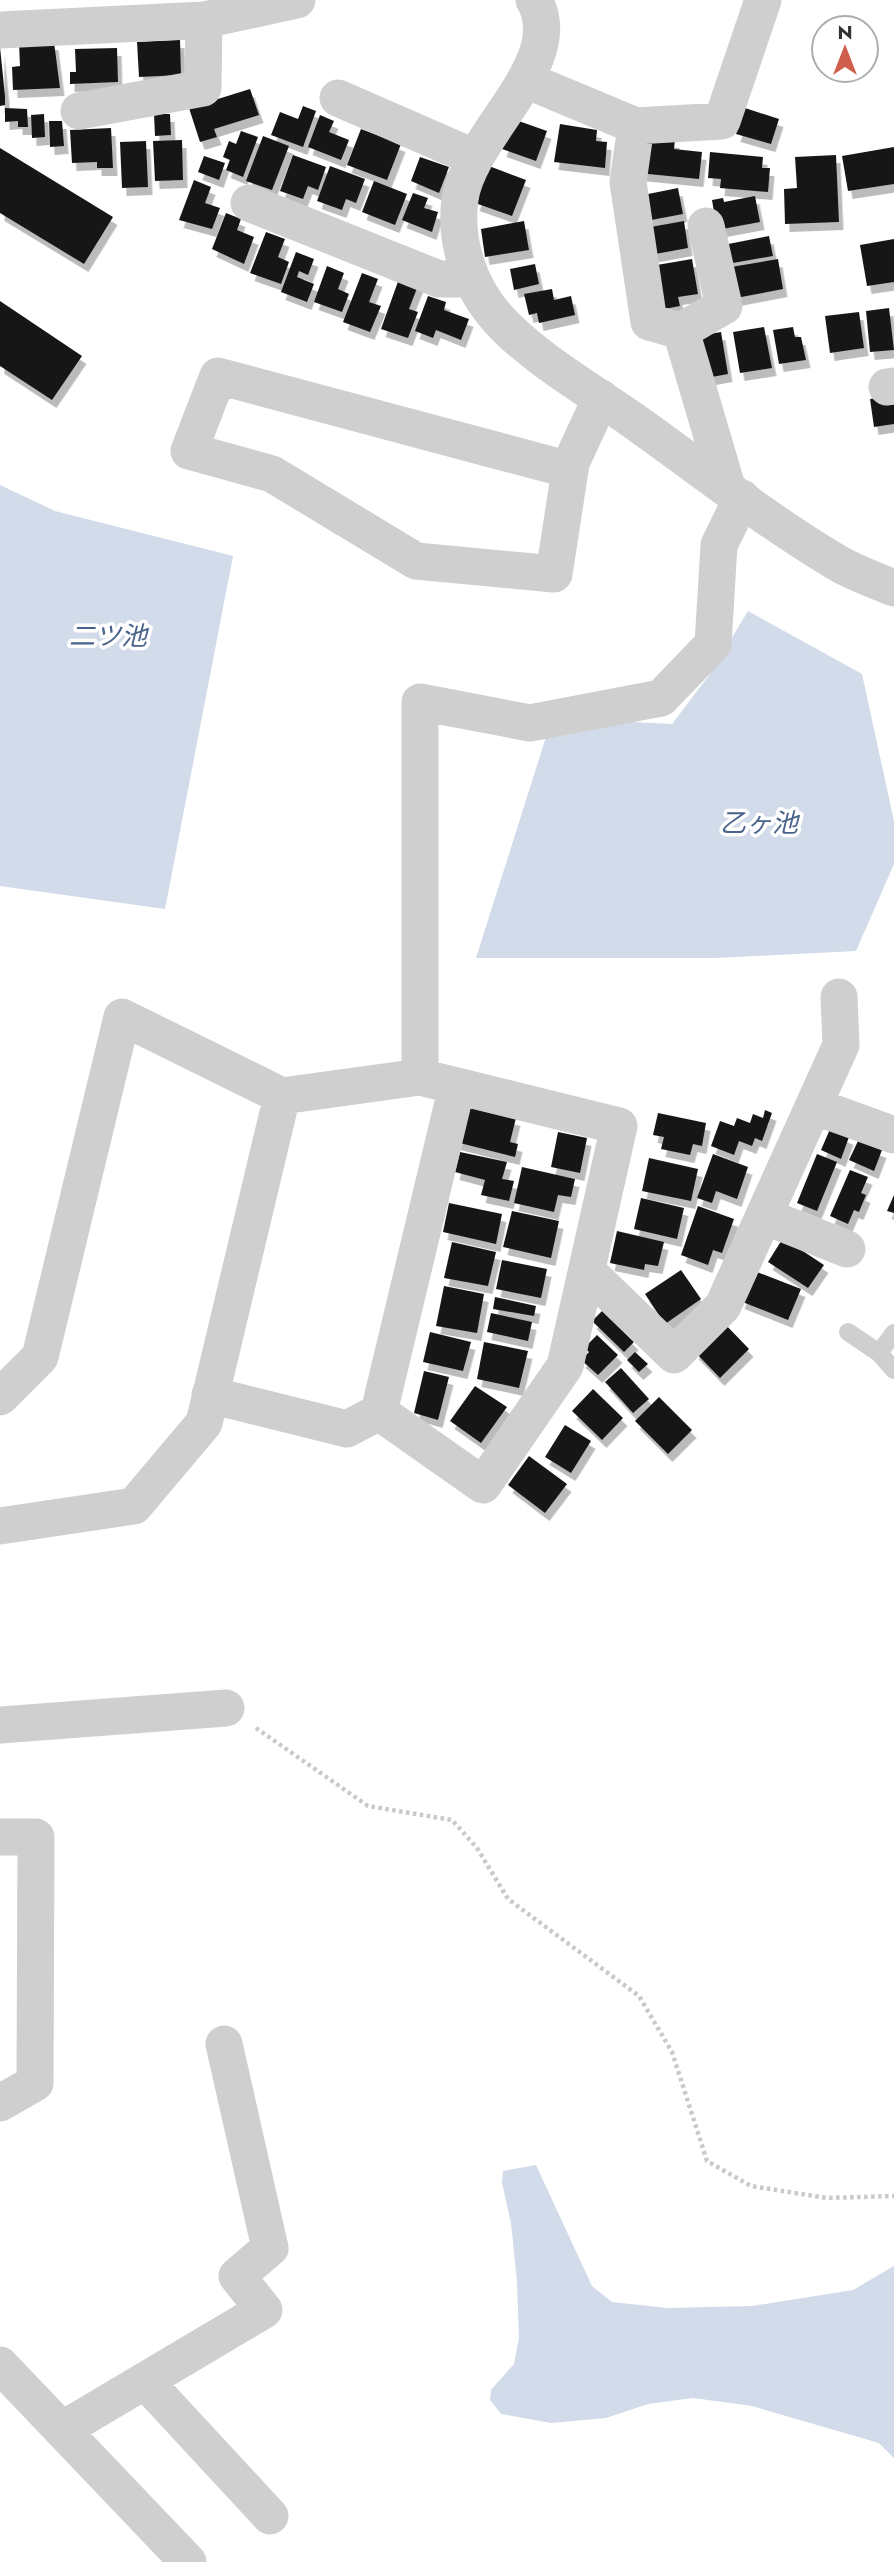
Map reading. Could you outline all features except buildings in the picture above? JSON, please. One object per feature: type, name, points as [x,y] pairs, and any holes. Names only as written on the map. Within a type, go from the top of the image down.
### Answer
[{"type":"street","points":[[0,30],[204,20],[297,0]]},
{"type":"street","points":[[534,0],[538,7],[543,43],[526,80],[473,157],[460,199],[460,232],[470,279],[500,322],[601,398],[837,563],[894,588]]},
{"type":"street","points":[[526,80],[636,126],[722,121],[762,0]]},
{"type":"street","points":[[79,111],[203,88],[204,20]]},
{"type":"street","points":[[338,98],[473,157]]},
{"type":"street","points":[[636,126],[628,182],[649,322],[681,331],[724,306],[706,226]]},
{"type":"street","points":[[249,203],[439,279],[470,279]]},
{"type":"street","points":[[420,1077],[420,702],[530,723],[661,698],[713,644],[719,545],[735,492],[681,331]]},
{"type":"street","points":[[570,470],[218,376],[189,451],[272,474],[416,561],[554,574],[570,470],[601,398]]},
{"type":"street","points":[[587,1271],[674,1354],[723,1306],[841,1045],[839,997]]},
{"type":"street","points":[[0,1396],[40,1357],[122,1017],[282,1097],[420,1077],[620,1126],[565,1366],[483,1485],[379,1412]]},
{"type":"street","points":[[210,1395],[347,1429],[379,1412],[457,1086]]},
{"type":"street","points":[[0,1526],[134,1506],[204,1423],[282,1097]]},
{"type":"street","points":[[814,1106],[894,1135]]},
{"type":"street","points":[[764,1216],[847,1249]]},
{"type":"street","points":[[0,1725],[226,1708]]},
{"type":"street","points":[[0,1837],[36,1837],[35,2083],[0,2103]]},
{"type":"street","points":[[62,2430],[264,2310],[237,2276],[270,2249],[224,2044]]},
{"type":"street","points":[[0,2365],[188,2562]]},
{"type":"street","points":[[145,2381],[270,2516]]},
{"type":"lane","points":[[848,1332],[879,1353],[894,1370]]},
{"type":"lane","points":[[879,1353],[894,1333]]},
{"type":"path","points":[[226,1708],[368,1806],[452,1820],[477,1848],[508,1899],[639,1996],[672,2052],[707,2161],[751,2186],[827,2198],[894,2196]]},
{"type":"water","name":"二ツ池","points":[[0,485],[55,511],[233,556],[165,909],[0,886]]},
{"type":"water","name":"乙ヶ池","points":[[748,611],[862,674],[894,821],[894,864],[856,951],[716,958],[476,958],[552,718],[672,724],[710,674]]},
{"type":"water","points":[[536,2165],[592,2286],[612,2302],[668,2308],[752,2306],[853,2290],[894,2266],[894,2458],[879,2443],[752,2406],[693,2398],[648,2404],[606,2418],[551,2423],[501,2414],[490,2400],[491,2390],[514,2364],[519,2338],[517,2282],[511,2223],[502,2183],[503,2171]]}]
